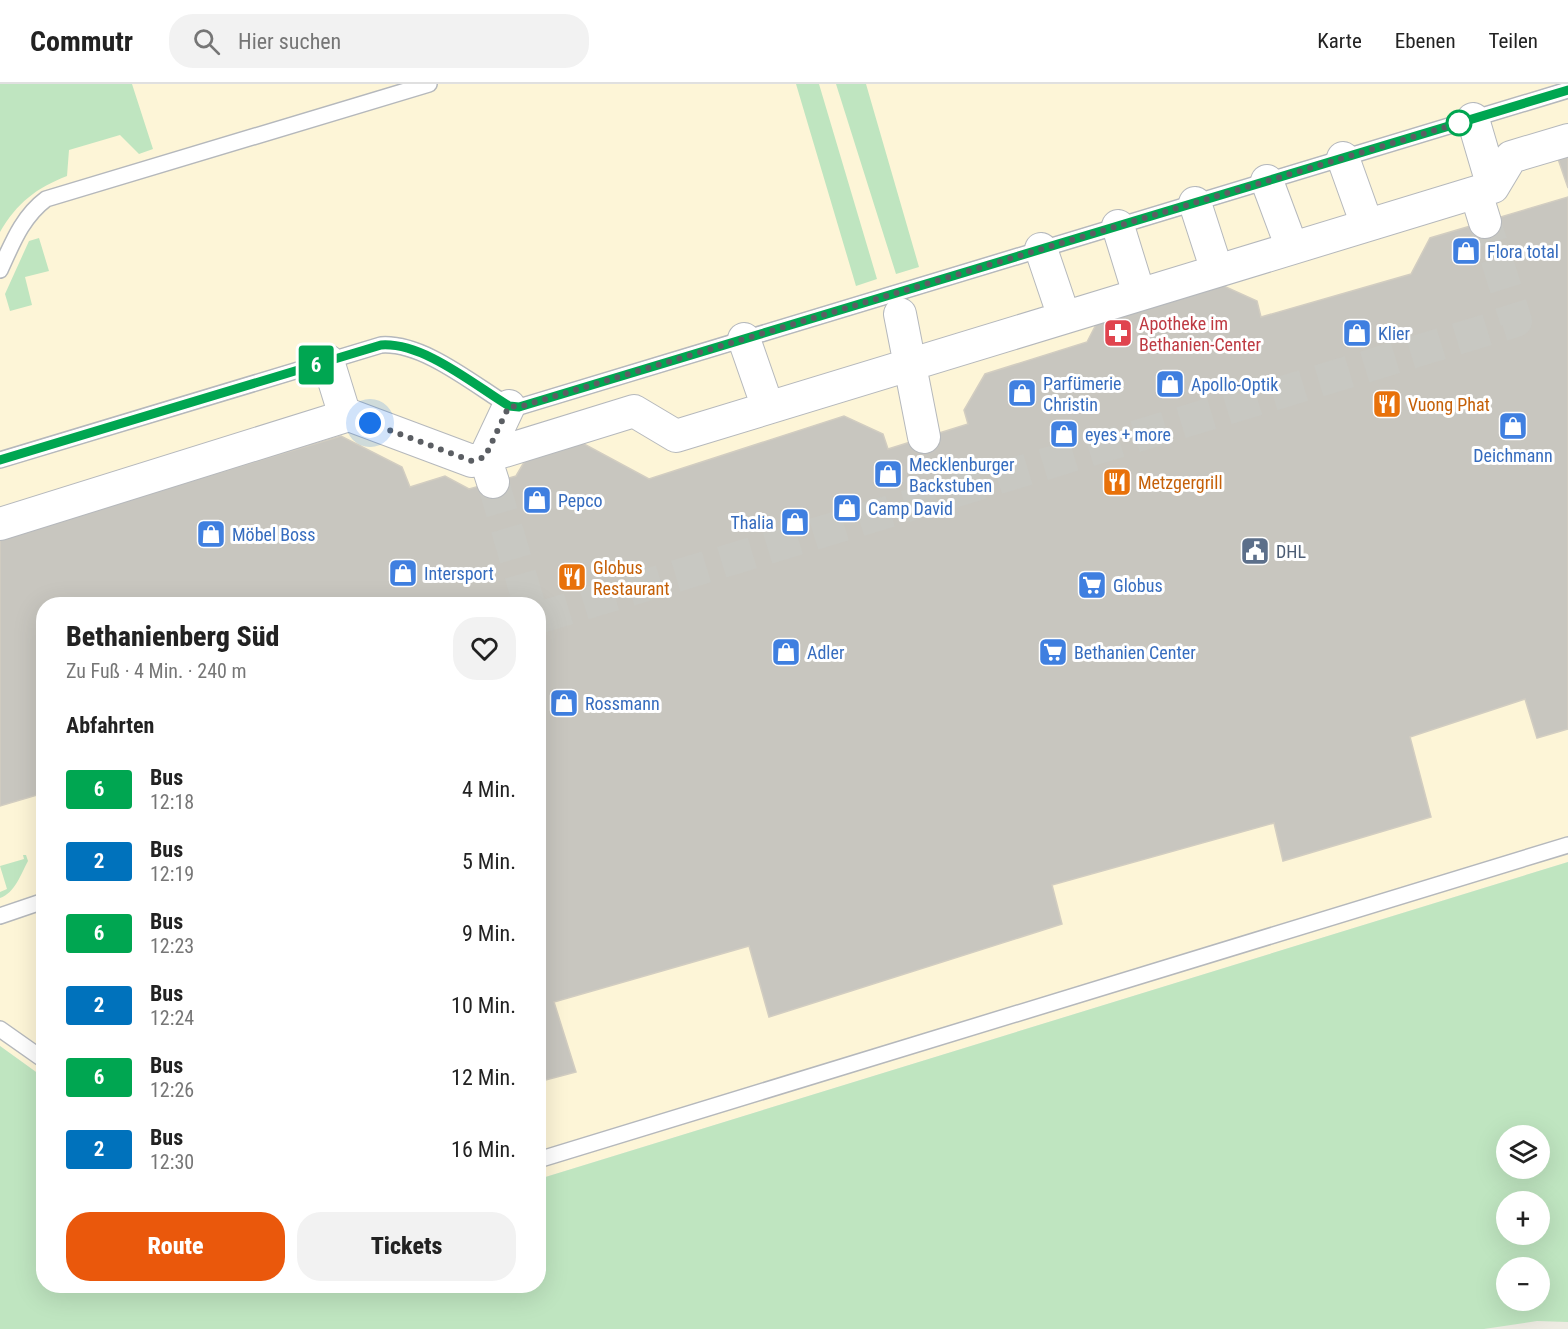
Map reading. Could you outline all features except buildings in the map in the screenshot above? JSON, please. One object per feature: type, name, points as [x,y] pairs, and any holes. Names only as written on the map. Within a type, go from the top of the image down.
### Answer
[{"type":"street","points":[[1473,118],[1485,200]]},
{"type":"street","points":[[489,470],[634,411],[676,436],[1367,225],[1485,200],[1511,157],[1568,140]]},
{"type":"street","points":[[1343,158],[1367,225]]},
{"type":"street","points":[[1267,181],[1292,248]]},
{"type":"street","points":[[1195,203],[1217,271]]},
{"type":"street","points":[[1118,226],[1139,294]]},
{"type":"street","points":[[1041,249],[1065,317]]},
{"type":"street","points":[[900,314],[924,437]]},
{"type":"street","points":[[744,339],[768,408]]},
{"type":"street","points":[[328,361],[345,416]]},
{"type":"street","points":[[489,470],[509,406]]},
{"type":"street","points":[[15,524],[177,477],[349,415],[472,461],[489,470]]},
{"type":"lane","points":[[0,270],[15,237],[32,209],[46,199],[429,84]]},
{"type":"lane","points":[[0,460],[381,345],[397,344],[415,348],[509,406],[519,407],[1568,90]]},
{"type":"lane","points":[[546,1158],[1568,845]]},
{"type":"lane","points":[[0,916],[36,904]]},
{"type":"lane","points":[[0,1029],[36,1054]]},
{"type":"shaded area","points":[[55,84],[1568,84],[1568,862],[546,1177],[546,597],[36,597],[36,1072],[0,1046],[0,232]]},
{"type":"green space","points":[[0,84],[132,84],[153,149],[139,154],[120,135],[69,150],[67,176],[28,198],[13,213],[0,232]]},
{"type":"green space","points":[[796,84],[819,84],[877,279],[856,286]]},
{"type":"green space","points":[[836,84],[866,84],[919,267],[896,274]]},
{"type":"green space","points":[[39,238],[49,271],[25,277],[32,305],[10,311],[5,294],[29,241]]},
{"type":"green space","points":[[23,855],[26,855],[28,861],[20,877],[14,888],[0,898],[0,892],[7,889],[0,866],[24,859]]},
{"type":"green space","points":[[1568,862],[1568,1322],[1537,1321],[1484,1329],[0,1329],[0,1046],[36,1072],[36,1293],[546,1293],[546,1177]]},
{"type":"tunnel","points":[[546,616],[1516,321],[1485,222]]},
{"type":"tunnel","points":[[493,482],[527,597]]},
{"type":"bus line","name":"6","points":[[0,460],[381,345],[397,344],[415,348],[509,406],[519,407],[1568,90]]},
{"type":"place","name":"Flora total","points":[[1466,251]]},
{"type":"place","name":"Apotheke im Bethanien-Center","points":[[1118,333]]},
{"type":"place","name":"Klier","points":[[1357,333]]},
{"type":"place","name":"Apollo-Optik","points":[[1170,384]]},
{"type":"place","name":"Parfümerie Christin","points":[[1022,393]]},
{"type":"place","name":"Vuong Phat","points":[[1387,404]]},
{"type":"place","name":"Deichmann","points":[[1513,426]]},
{"type":"place","name":"eyes + more","points":[[1064,434]]},
{"type":"place","name":"Mecklenburger Backstuben","points":[[888,474]]},
{"type":"place","name":"Metzgergrill","points":[[1117,482]]},
{"type":"place","name":"Pepco","points":[[537,500]]},
{"type":"place","name":"Camp David","points":[[847,508]]},
{"type":"place","name":"Thalia","points":[[795,522]]},
{"type":"place","name":"Möbel Boss","points":[[211,534]]},
{"type":"place","name":"DHL","points":[[1255,551]]},
{"type":"place","name":"Intersport","points":[[403,573]]},
{"type":"place","name":"Globus Restaurant","points":[[572,577]]},
{"type":"place","name":"Globus","points":[[1092,585]]},
{"type":"place","name":"Adler","points":[[786,652]]},
{"type":"place","name":"Bethanien Center","points":[[1053,652]]},
{"type":"place","name":"Rossmann","points":[[564,703]]},
{"type":"route","points":[[370,423],[472,461],[485,457],[509,406],[519,407],[1459,123]]}]
